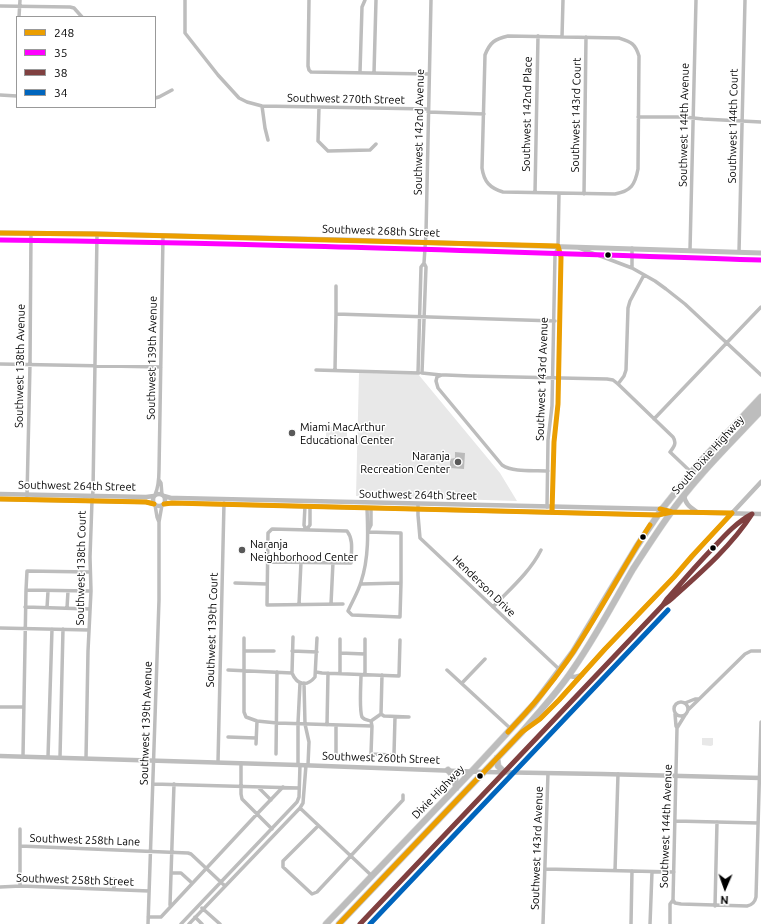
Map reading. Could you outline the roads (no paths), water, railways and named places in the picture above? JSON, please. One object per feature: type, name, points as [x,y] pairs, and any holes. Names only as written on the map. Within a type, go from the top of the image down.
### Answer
[{"type":"highway","name":"South Dixie Highway","points":[[560,670],[584,635],[626,564],[660,512],[691,472],[761,398]]},
{"type":"highway","points":[[740,433],[748,419],[761,404]]},
{"type":"highway","name":"South Dixie Highway","points":[[522,732],[568,676],[593,639],[638,562],[684,495],[761,411]]},
{"type":"highway","points":[[560,670],[568,676]]},
{"type":"highway","name":"Dixie Highway","points":[[326,924],[511,729],[534,704],[560,670]]},
{"type":"highway","name":"Dixie Highway","points":[[339,924],[522,732]]},
{"type":"highway","points":[[497,758],[498,766],[504,772]]},
{"type":"highway","points":[[448,770],[454,778],[456,788]]},
{"type":"main road","name":"Southwest 268th Street","points":[[0,233],[425,242],[761,253]]},
{"type":"street","points":[[19,16],[20,0]]},
{"type":"street","name":"Southwest 270th Street","points":[[185,0],[184,33],[218,75],[239,98],[247,102],[262,106],[484,114]]},
{"type":"street","points":[[309,0],[309,70],[311,72],[429,74]]},
{"type":"street","points":[[360,72],[362,7],[365,0]]},
{"type":"street","points":[[374,73],[376,0]]},
{"type":"street","name":"Southwest 142nd Avenue","points":[[420,373],[426,267],[424,263],[426,233],[431,0]]},
{"type":"street","points":[[562,37],[563,0]]},
{"type":"street","name":"Southwest 144th Avenue","points":[[690,250],[696,0]]},
{"type":"street","name":"Southwest 144th Court","points":[[739,252],[745,0]]},
{"type":"street","points":[[0,6],[70,7],[74,8],[81,16]]},
{"type":"street","points":[[508,36],[538,36],[619,38],[631,42],[636,47],[639,56],[638,170],[636,181],[631,187],[615,194],[503,192],[496,190],[485,180],[482,168],[485,54],[488,47],[499,38],[508,36]]},
{"type":"street","name":"Southwest 142nd Place","points":[[534,193],[538,36]]},
{"type":"street","name":"Southwest 143rd Court","points":[[584,194],[586,37]]},
{"type":"street","points":[[156,98],[172,90]]},
{"type":"street","points":[[0,95],[16,96]]},
{"type":"street","points":[[262,106],[268,140]]},
{"type":"street","points":[[319,107],[318,142],[328,151],[370,150],[376,144]]},
{"type":"street","points":[[638,116],[761,122]]},
{"type":"street","name":"Southwest 143rd Avenue","points":[[550,509],[548,440],[552,406],[555,255],[558,246],[559,193]]},
{"type":"street","name":"Southwest 138th Avenue","points":[[27,497],[31,233]]},
{"type":"street","name":"Southwest 138th Court","points":[[86,758],[91,591],[90,557],[93,498],[97,234]]},
{"type":"street","name":"Southwest 139th Avenue","points":[[154,496],[159,480],[163,236]]},
{"type":"street","name":"Southwest 143rd Avenue","points":[[550,509],[559,378],[561,255],[558,246]]},
{"type":"street","points":[[573,247],[632,268],[655,281],[677,297],[761,375]]},
{"type":"street","points":[[632,248],[632,268]]},
{"type":"street","name":"Southwest 142nd Avenue","points":[[420,373],[419,316],[421,266],[424,263]]},
{"type":"street","points":[[618,384],[624,376],[626,370],[628,308],[630,301],[644,275]]},
{"type":"street","points":[[335,370],[336,286]]},
{"type":"street","points":[[654,420],[761,307]]},
{"type":"street","points":[[336,314],[560,321]]},
{"type":"street","points":[[0,364],[161,368]]},
{"type":"street","points":[[316,370],[613,380],[675,440],[675,445],[670,452],[691,472]]},
{"type":"street","points":[[442,375],[437,377],[436,381],[438,388],[499,462],[505,467],[515,470],[548,471]]},
{"type":"street","name":"Southwest 139th Avenue","points":[[159,480],[163,495]]},
{"type":"street","points":[[522,732],[540,719],[559,700],[761,482]]},
{"type":"street","name":"Southwest 264th Street","points":[[0,494],[27,497]]},
{"type":"street","points":[[158,494],[163,495],[165,501],[163,505],[159,506],[155,504],[153,500],[154,496],[158,494]]},
{"type":"street","name":"Southwest 264th Street","points":[[163,495],[171,498],[308,506],[369,508],[418,506]]},
{"type":"street","points":[[684,495],[684,500],[687,504],[697,512]]},
{"type":"street","name":"Southwest 264th Street","points":[[0,499],[27,497],[93,498],[154,496]]},
{"type":"street","name":"Southwest 264th Street","points":[[93,498],[155,504]]},
{"type":"street","name":"Southwest 264th Street","points":[[163,505],[172,503],[224,502],[761,514]]},
{"type":"street","name":"Southwest 139th Court","points":[[218,762],[224,502]]},
{"type":"street","name":"Southwest 139th Avenue","points":[[155,504],[159,522]]},
{"type":"street","name":"Southwest 139th Avenue","points":[[148,924],[159,600],[159,522],[163,505]]},
{"type":"street","points":[[306,530],[310,525],[308,506]]},
{"type":"street","points":[[306,530],[304,525],[308,506]]},
{"type":"street","name":"Henderson Drive","points":[[418,506],[420,538],[560,670]]},
{"type":"street","points":[[368,532],[401,533],[400,617],[352,615],[348,611],[361,584],[365,565],[368,532],[367,519],[369,508]]},
{"type":"street","points":[[305,518],[310,518]]},
{"type":"street","points":[[268,562],[351,563],[352,540],[347,531],[272,529],[268,534],[267,604],[342,604]]},
{"type":"street","points":[[493,607],[536,561],[541,550]]},
{"type":"street","points":[[300,604],[301,562]]},
{"type":"street","points":[[331,604],[333,562]]},
{"type":"street","points":[[23,756],[27,571],[90,572]]},
{"type":"street","points":[[235,583],[267,584]]},
{"type":"street","points":[[361,584],[401,583]]},
{"type":"street","points":[[26,590],[91,591]]},
{"type":"street","points":[[47,608],[48,590]]},
{"type":"street","points":[[67,608],[68,591]]},
{"type":"street","points":[[26,607],[90,609]]},
{"type":"street","points":[[0,628],[89,630]]},
{"type":"street","points":[[48,757],[52,629]]},
{"type":"street","points":[[60,757],[63,629]]},
{"type":"street","points":[[293,637],[292,673],[296,681],[302,683],[309,682],[314,678],[316,672],[317,638]]},
{"type":"street","points":[[244,638],[244,712],[246,717],[257,721],[277,723],[372,726]]},
{"type":"street","points":[[340,639],[340,674]]},
{"type":"street","points":[[365,640],[361,711],[362,717],[371,721]]},
{"type":"street","points":[[316,672],[399,676],[400,640]]},
{"type":"street","points":[[244,651],[274,652]]},
{"type":"street","points":[[292,651],[317,652]]},
{"type":"street","points":[[677,728],[688,710],[697,702],[698,699],[745,654],[751,651],[761,651]]},
{"type":"street","points":[[340,653],[365,654]]},
{"type":"street","points":[[462,683],[485,659]]},
{"type":"street","points":[[228,670],[292,673]]},
{"type":"street","points":[[447,670],[511,729]]},
{"type":"street","points":[[276,754],[277,672]]},
{"type":"street","points":[[327,724],[328,673]]},
{"type":"street","points":[[381,714],[382,675]]},
{"type":"street","points":[[568,676],[575,677],[582,675]]},
{"type":"street","points":[[181,924],[297,802],[299,797],[298,723],[302,683]]},
{"type":"street","points":[[189,924],[300,808],[303,803],[309,742],[302,683]]},
{"type":"street","points":[[685,715],[681,717],[675,714],[673,709],[676,704],[698,699]]},
{"type":"street","points":[[299,703],[305,703]]},
{"type":"street","points":[[685,703],[688,706],[688,710]]},
{"type":"street","points":[[0,707],[24,707]]},
{"type":"street","points":[[371,721],[381,714]]},
{"type":"street","points":[[381,714],[384,716],[410,717]]},
{"type":"street","name":"Southwest 144th Avenue","points":[[670,924],[670,904],[673,900],[674,872],[677,728],[675,714]]},
{"type":"street","points":[[371,721],[371,754],[392,755],[394,754],[395,717]]},
{"type":"street","points":[[256,744],[257,721]]},
{"type":"street","points":[[673,900],[675,903],[681,904],[715,906],[747,906],[755,901],[761,722]]},
{"type":"street","points":[[336,725],[336,756]]},
{"type":"street","points":[[228,737],[256,738]]},
{"type":"street","name":"Southwest 260th Street","points":[[0,756],[218,762],[484,772],[548,772],[760,778]]},
{"type":"street","points":[[241,763],[242,799],[272,829]]},
{"type":"street","name":"Southwest 143rd Avenue","points":[[543,924],[548,772]]},
{"type":"street","points":[[615,871],[618,774]]},
{"type":"street","points":[[153,784],[299,788]]},
{"type":"street","points":[[170,906],[174,784]]},
{"type":"street","points":[[258,787],[271,800]]},
{"type":"street","points":[[148,917],[161,917],[284,787]]},
{"type":"street","points":[[318,826],[283,861],[283,867],[312,894],[317,892],[403,800],[403,795]]},
{"type":"street","points":[[300,808],[372,876]]},
{"type":"street","points":[[675,821],[758,824]]},
{"type":"street","points":[[715,906],[717,822]]},
{"type":"street","points":[[20,829],[21,886]]},
{"type":"street","name":"Southwest 258th Lane","points":[[20,846],[183,852],[191,854],[225,886]]},
{"type":"street","points":[[545,869],[674,872]]},
{"type":"street","points":[[631,924],[632,871]]},
{"type":"street","points":[[650,924],[652,872]]},
{"type":"street","points":[[172,873],[181,873],[192,883]]},
{"type":"street","points":[[114,879],[114,890]]},
{"type":"street","name":"Southwest 258th Street","points":[[0,887],[21,886],[149,891]]},
{"type":"street","points":[[199,905],[220,924]]},
{"type":"street","points":[[192,913],[202,924]]},
{"type":"place","name":"Miami MacArthur Educational Center","points":[[292,433]]},
{"type":"place","name":"Naranja Recreation Center","points":[[458,462]]},
{"type":"place","name":"Naranja Neighborhood Center","points":[[242,550]]}]
